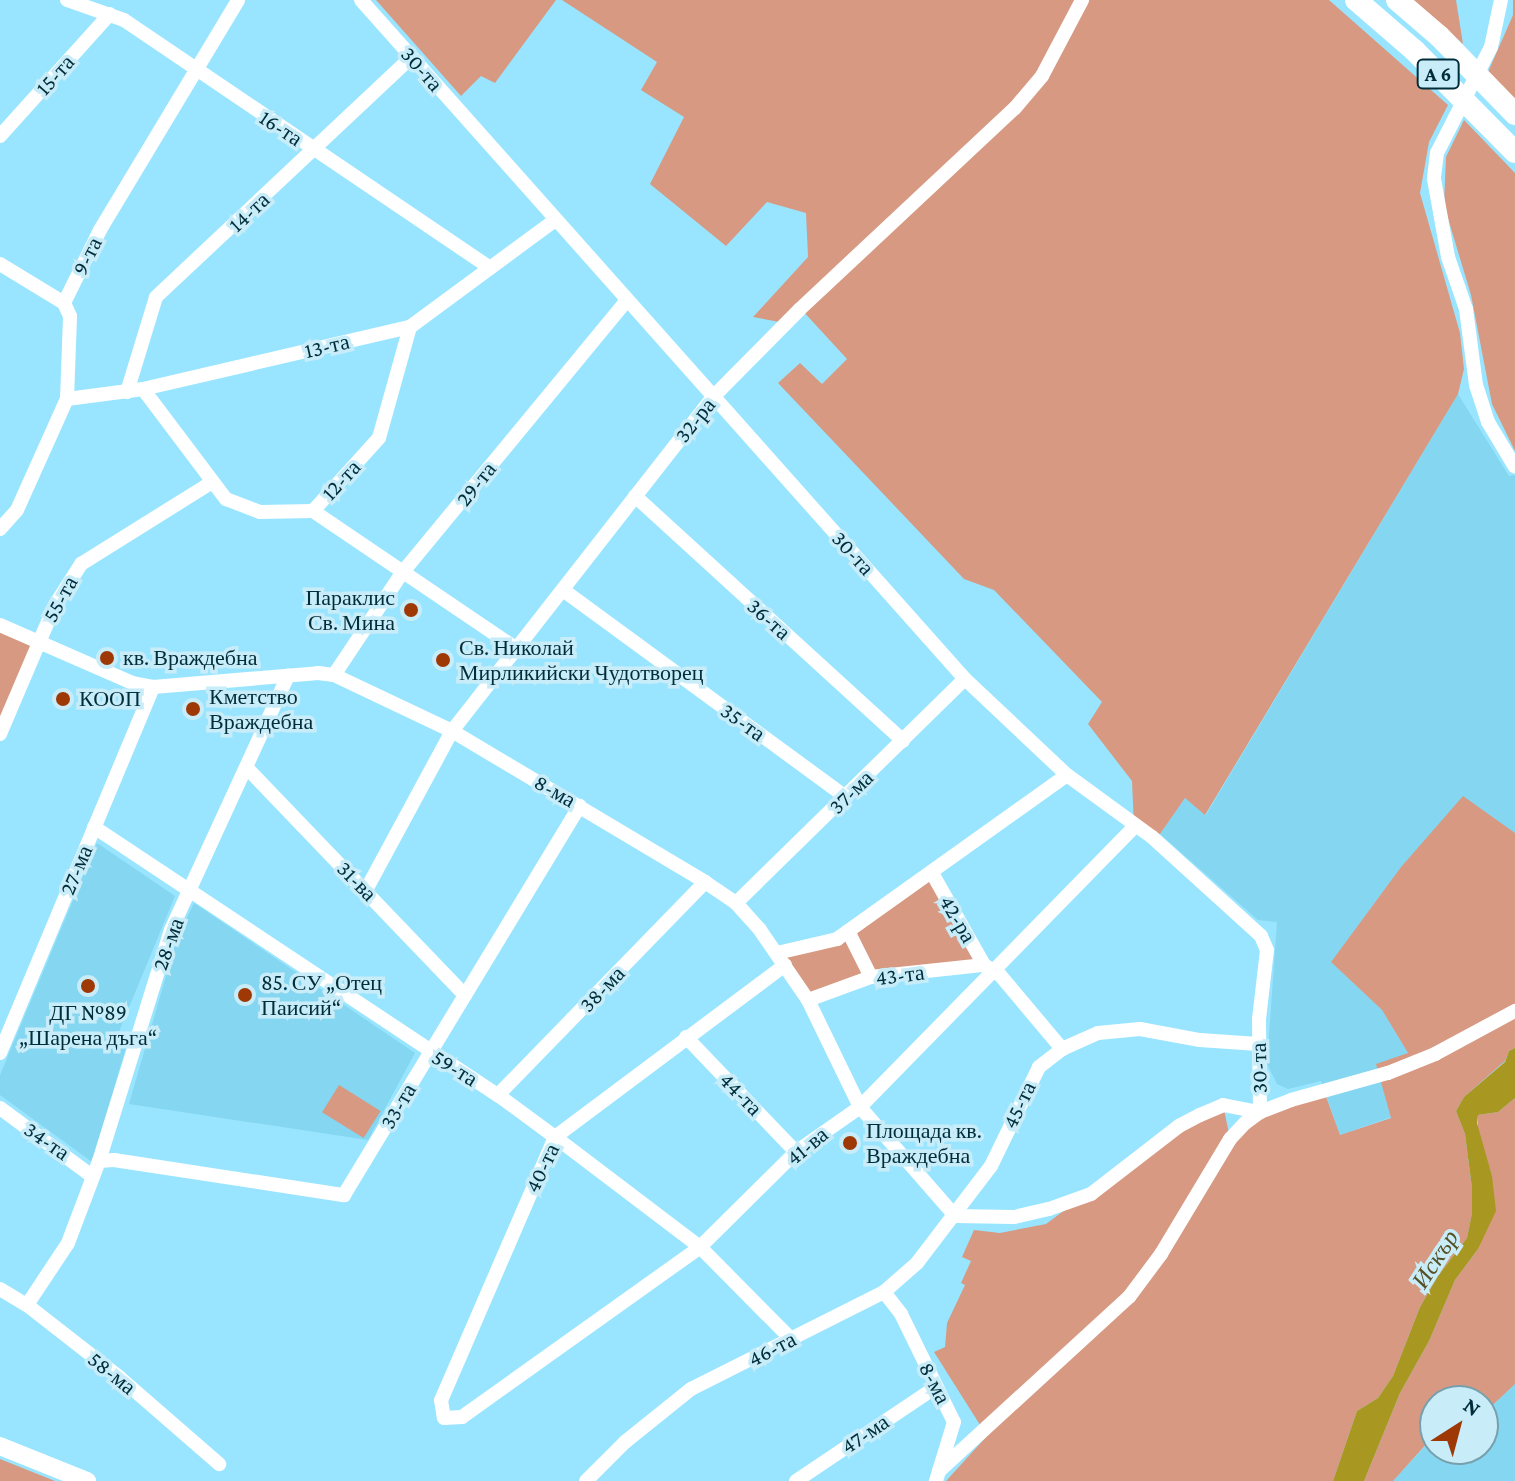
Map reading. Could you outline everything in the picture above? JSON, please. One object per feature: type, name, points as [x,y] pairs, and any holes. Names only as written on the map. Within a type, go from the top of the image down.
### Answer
[{"type":"highway","name":"A 6","points":[[1356,0],[1415,51],[1515,152]]},
{"type":"highway","name":"A 6","points":[[1397,0],[1439,36],[1515,114]]},
{"type":"main road","points":[[0,1446],[87,1480]]},
{"type":"street","name":"16-та","points":[[67,0],[124,20],[490,268]]},
{"type":"street","name":"9-та","points":[[0,529],[17,510],[67,399],[70,316],[64,303],[100,230],[238,0]]},
{"type":"street","name":"30-та","points":[[361,0],[554,221],[965,679],[1067,775],[1134,827],[1152,837],[1261,936],[1267,950],[1258,1044],[1260,1112]]},
{"type":"street","name":"32-ра","points":[[366,890],[452,731],[714,396],[793,316],[1015,108],[1042,76],[1082,0]]},
{"type":"street","points":[[1501,0],[1491,47],[1437,153],[1434,179],[1436,209],[1466,309],[1476,385],[1488,422],[1515,467]]},
{"type":"street","name":"15-та","points":[[0,136],[110,14]]},
{"type":"street","name":"14-та","points":[[127,392],[156,297],[412,57]]},
{"type":"street","name":"13-та","points":[[67,399],[143,389],[410,327],[554,221]]},
{"type":"street","points":[[0,264],[64,303]]},
{"type":"street","name":"29-та","points":[[334,675],[402,573],[627,300]]},
{"type":"street","name":"12-та","points":[[206,485],[226,499],[260,512],[313,511],[379,438],[410,327]]},
{"type":"street","points":[[143,389],[206,485]]},
{"type":"street","name":"55-та","points":[[0,734],[38,642],[65,586],[81,564],[206,485]]},
{"type":"street","name":"36-та","points":[[635,496],[903,741]]},
{"type":"street","points":[[313,511],[517,649]]},
{"type":"street","name":"35-та","points":[[563,590],[846,797]]},
{"type":"street","name":"8-ма","points":[[0,625],[133,683],[153,687],[334,675],[452,731],[705,882],[736,903],[781,959],[808,1000],[860,1107],[955,1216]]},
{"type":"street","name":"28-ма","points":[[27,1305],[68,1243],[99,1161],[157,974],[189,891],[288,676]]},
{"type":"street","name":"37-ма","points":[[736,903],[965,679]]},
{"type":"street","name":"27-ма","points":[[0,1053],[153,687]]},
{"type":"street","name":"31-ва","points":[[247,768],[465,995]]},
{"type":"street","name":"40-та","points":[[444,1418],[441,1400],[555,1137],[686,1037],[781,959],[837,939],[1067,775]]},
{"type":"street","name":"33-та","points":[[99,1161],[114,1160],[344,1195],[580,806]]},
{"type":"street","name":"59-та","points":[[94,827],[430,1053],[498,1095],[700,1247],[791,1339]]},
{"type":"street","name":"41-ва","points":[[444,1418],[462,1417],[700,1247],[796,1152],[860,1107],[989,967],[1134,827]]},
{"type":"street","name":"42-ра","points":[[932,873],[989,967],[1062,1049]]},
{"type":"street","name":"38-ма","points":[[498,1095],[705,882]]},
{"type":"street","points":[[848,931],[871,977]]},
{"type":"street","name":"43-та","points":[[808,1000],[871,977],[989,967]]},
{"type":"street","points":[[937,1476],[974,1436],[1129,1297],[1161,1254],[1230,1139],[1260,1112],[1388,1073],[1435,1054],[1515,1011]]},
{"type":"street","name":"45-та","points":[[955,1216],[991,1166],[1039,1067],[1062,1049],[1098,1033],[1140,1029],[1200,1040],[1258,1044]]},
{"type":"street","name":"44-та","points":[[686,1037],[796,1152]]},
{"type":"street","points":[[955,1216],[1014,1217],[1049,1209],[1091,1194],[1179,1126],[1200,1115],[1223,1105],[1260,1112]]},
{"type":"street","name":"34-та","points":[[0,1108],[92,1176]]},
{"type":"street","name":"46-та","points":[[586,1481],[625,1442],[691,1389],[884,1292],[917,1263],[955,1216]]},
{"type":"street","name":"58-ма","points":[[0,1289],[27,1305],[219,1464]]},
{"type":"street","name":"8-ма","points":[[884,1292],[901,1314],[954,1422],[937,1476]]},
{"type":"street","name":"47-ма","points":[[796,1481],[936,1387]]},
{"type":"street","points":[[954,1422],[974,1436]]},
{"type":"shaded area","points":[[376,0],[556,0],[495,83],[481,76],[461,96]]},
{"type":"shaded area","points":[[562,0],[1329,0],[1448,105],[1429,142],[1420,193],[1460,333],[1464,369],[1458,394],[1205,815],[1185,798],[1160,834],[1134,827],[1132,781],[1088,724],[1102,702],[994,590],[964,579],[778,383],[800,363],[822,384],[847,359],[801,309],[785,323],[753,317],[808,257],[806,213],[767,202],[726,246],[650,184],[684,117],[641,90],[657,62]]},
{"type":"shaded area","points":[[1413,0],[1456,0],[1463,44]]},
{"type":"shaded area","points":[[1513,0],[1515,100],[1488,72],[1513,15]]},
{"type":"shaded area","points":[[1464,120],[1515,173],[1515,451],[1492,404],[1471,295],[1444,205],[1446,157]]},
{"type":"shaded area","points":[[1458,394],[1509,476],[1515,475],[1515,833],[1463,797],[1401,867],[1331,962],[1382,1010],[1408,1053],[1391,1117],[1340,1135],[1321,1081],[1288,1089],[1277,1084],[1267,1064],[1277,922],[1258,920],[1160,834],[1185,798],[1206,815]]},
{"type":"shaded area","points":[[0,625],[38,642],[0,734]]},
{"type":"shaded area","points":[[1463,796],[1515,833],[1515,1048],[1509,1051],[1505,1061],[1464,1097],[1456,1111],[1465,1134],[1472,1188],[1472,1213],[1467,1238],[1438,1276],[1420,1307],[1393,1376],[1378,1398],[1357,1411],[1333,1481],[946,1481],[987,1436],[934,1352],[945,1347],[947,1323],[965,1285],[961,1283],[971,1261],[962,1257],[974,1230],[1000,1233],[1046,1224],[1131,1161],[1223,1105],[1230,1138],[1245,1123],[1324,1091],[1340,1135],[1391,1118],[1376,1064],[1408,1053],[1382,1010],[1331,962],[1401,867]]},
{"type":"shaded area","name":"ДГ №89 „Шарена дъга“","points":[[97,843],[175,896],[116,1039],[127,1044],[92,1162],[0,1095],[0,1075]]},
{"type":"shaded area","points":[[932,873],[984,965],[871,977],[808,1000],[777,953],[819,944]]},
{"type":"shaded area","name":"85. СУ „Отец Паисий“","points":[[194,903],[415,1053],[368,1140],[129,1104],[177,938]]},
{"type":"shaded area","points":[[1515,1048],[1515,1098],[1498,1112],[1478,1115],[1477,1123],[1492,1176],[1496,1211],[1478,1249],[1455,1280],[1429,1341],[1400,1393],[1364,1481],[1333,1481],[1357,1411],[1378,1398],[1393,1376],[1420,1307],[1438,1276],[1467,1238],[1472,1213],[1472,1188],[1465,1134],[1456,1111],[1464,1097],[1505,1062],[1509,1051]]},
{"type":"shaded area","points":[[339,1085],[381,1111],[364,1138],[322,1112]]},
{"type":"shaded area","points":[[1515,1098],[1515,1384],[1499,1399],[1499,1385],[1419,1385],[1419,1452],[1393,1481],[1364,1481],[1400,1393],[1429,1341],[1455,1280],[1478,1249],[1492,1176],[1478,1135],[1478,1115],[1498,1112]]},
{"type":"shaded area","points":[[1515,1384],[1515,1481],[1393,1481],[1419,1453],[1419,1465],[1499,1465],[1499,1399]]},
{"type":"shaded area","points":[[0,1459],[55,1481],[0,1481]]},
{"type":"place","name":"Параклис Св. Мина","points":[[411,610]]},
{"type":"place","name":"кв. Враждебна","points":[[107,658]]},
{"type":"place","name":"Св. Николай Мирликийски Чудотворец","points":[[443,660]]},
{"type":"place","name":"КООП","points":[[63,699]]},
{"type":"place","name":"Кметство Враждебна","points":[[193,709]]},
{"type":"place","name":"ДГ №89 „Шарена дъга“","points":[[88,986]]},
{"type":"place","name":"85. СУ „Отец Паисий“","points":[[245,995]]},
{"type":"place","name":"Площада кв. Враждебна","points":[[850,1143]]},
{"type":"water label","name":"Искър","points":[[1435,1259]]}]
